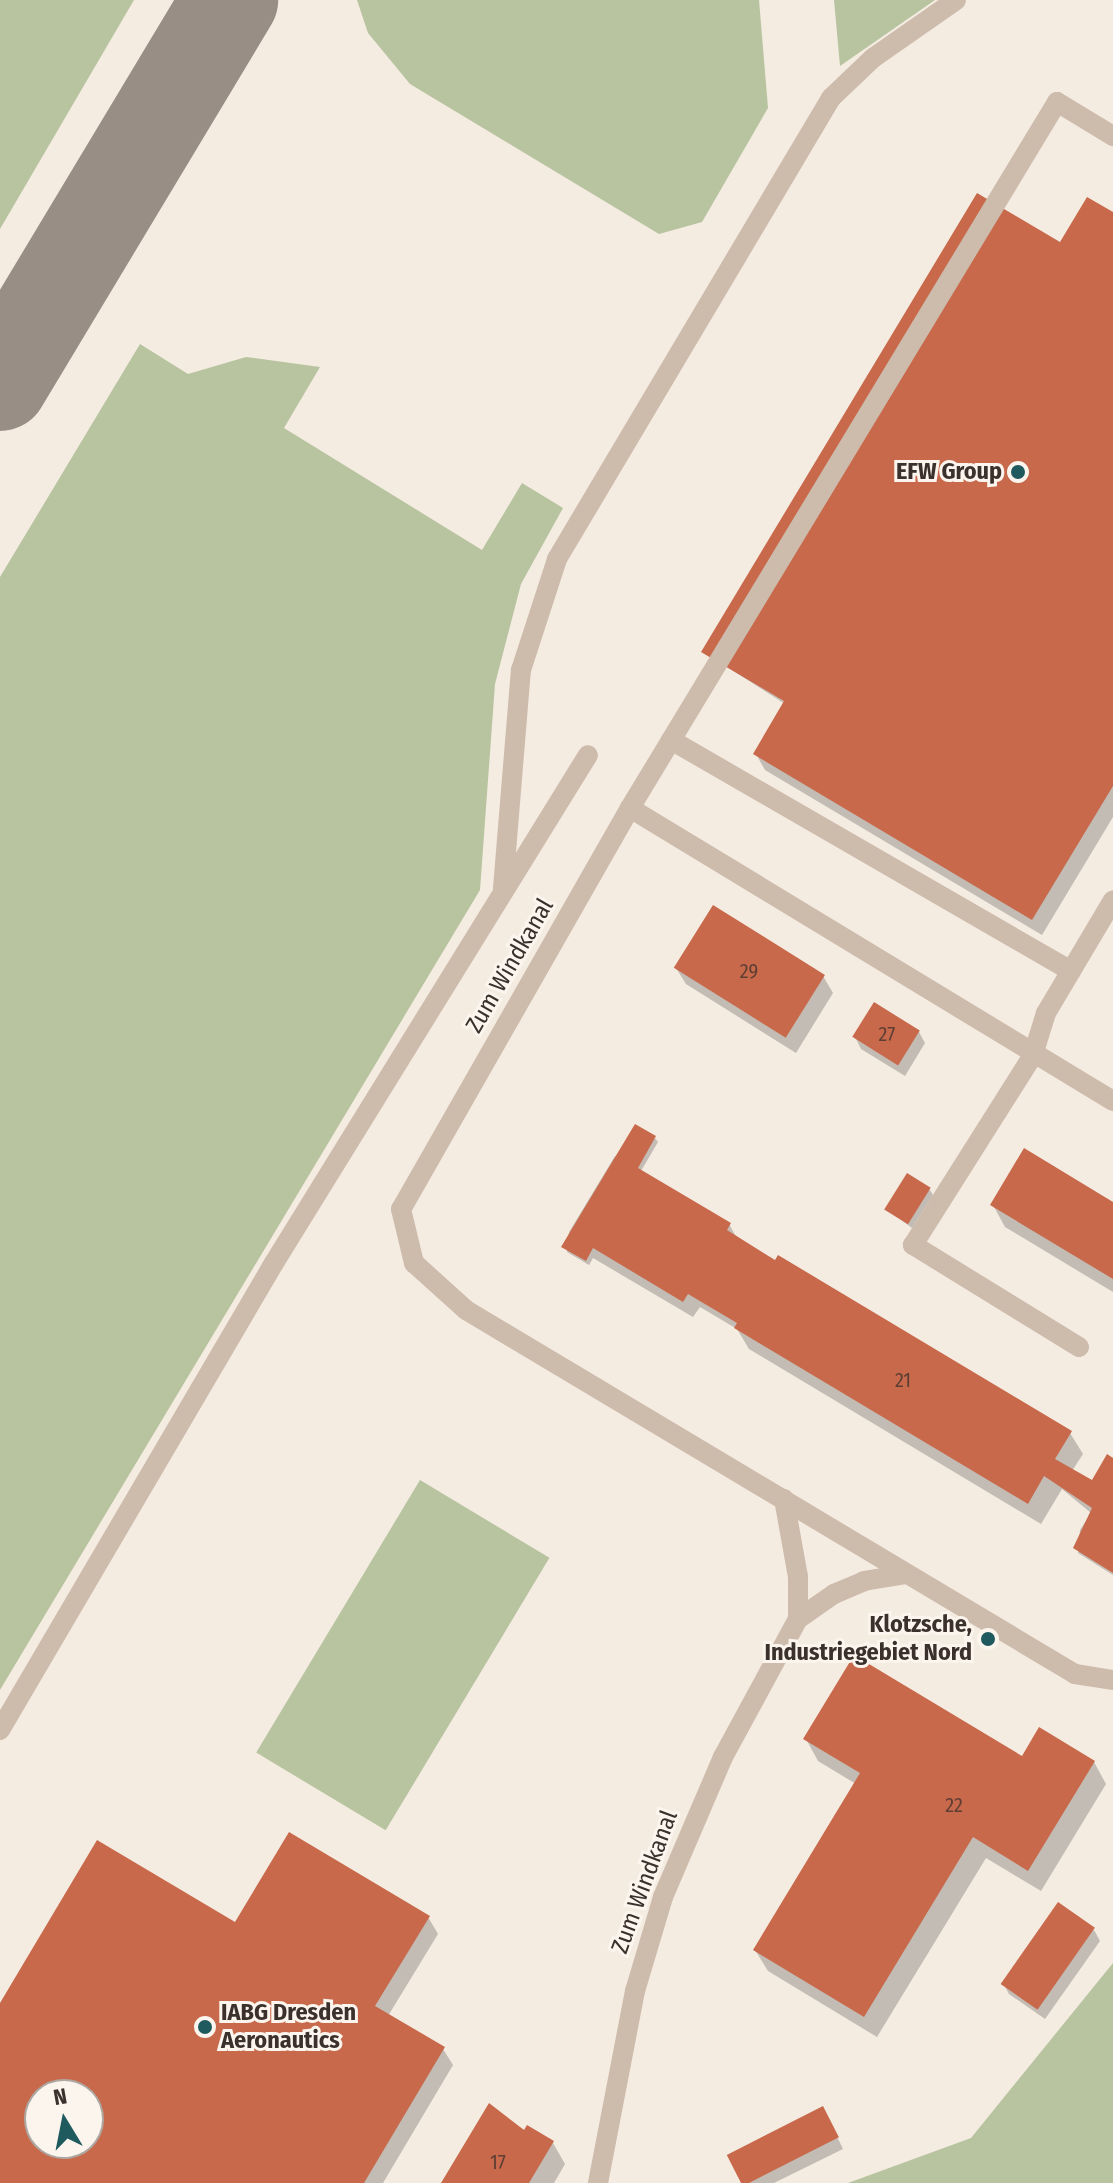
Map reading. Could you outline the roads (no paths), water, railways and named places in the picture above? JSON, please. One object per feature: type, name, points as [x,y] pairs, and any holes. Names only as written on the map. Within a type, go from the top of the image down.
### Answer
[{"type":"street","points":[[503,892],[521,670],[557,559],[831,98],[862,66],[956,0]]},
{"type":"street","name":"Zum Windkanal","points":[[1113,136],[1057,102],[630,808],[401,1209],[414,1263],[466,1310],[1075,1674],[1113,1680]]},
{"type":"street","points":[[671,740],[1071,971]]},
{"type":"street","points":[[0,1730],[274,1263],[588,755]]},
{"type":"street","points":[[630,808],[1113,1101]]},
{"type":"street","points":[[1079,1347],[913,1245],[1033,1055],[1046,1013],[1113,900]]},
{"type":"street","name":"Zum Windkanal","points":[[784,1499],[798,1577],[798,1619]]},
{"type":"street","name":"Zum Windkanal","points":[[598,2183],[635,1991],[663,1897],[704,1797],[798,1619],[834,1594],[864,1581],[906,1574]]},
{"type":"place","name":"EFW Group","points":[[1018,472]]},
{"type":"place","name":"Klotzsche, Industriegebiet Nord","points":[[988,1639]]},
{"type":"place","name":"IABG Dresden Aeronautics","points":[[205,2027]]}]
